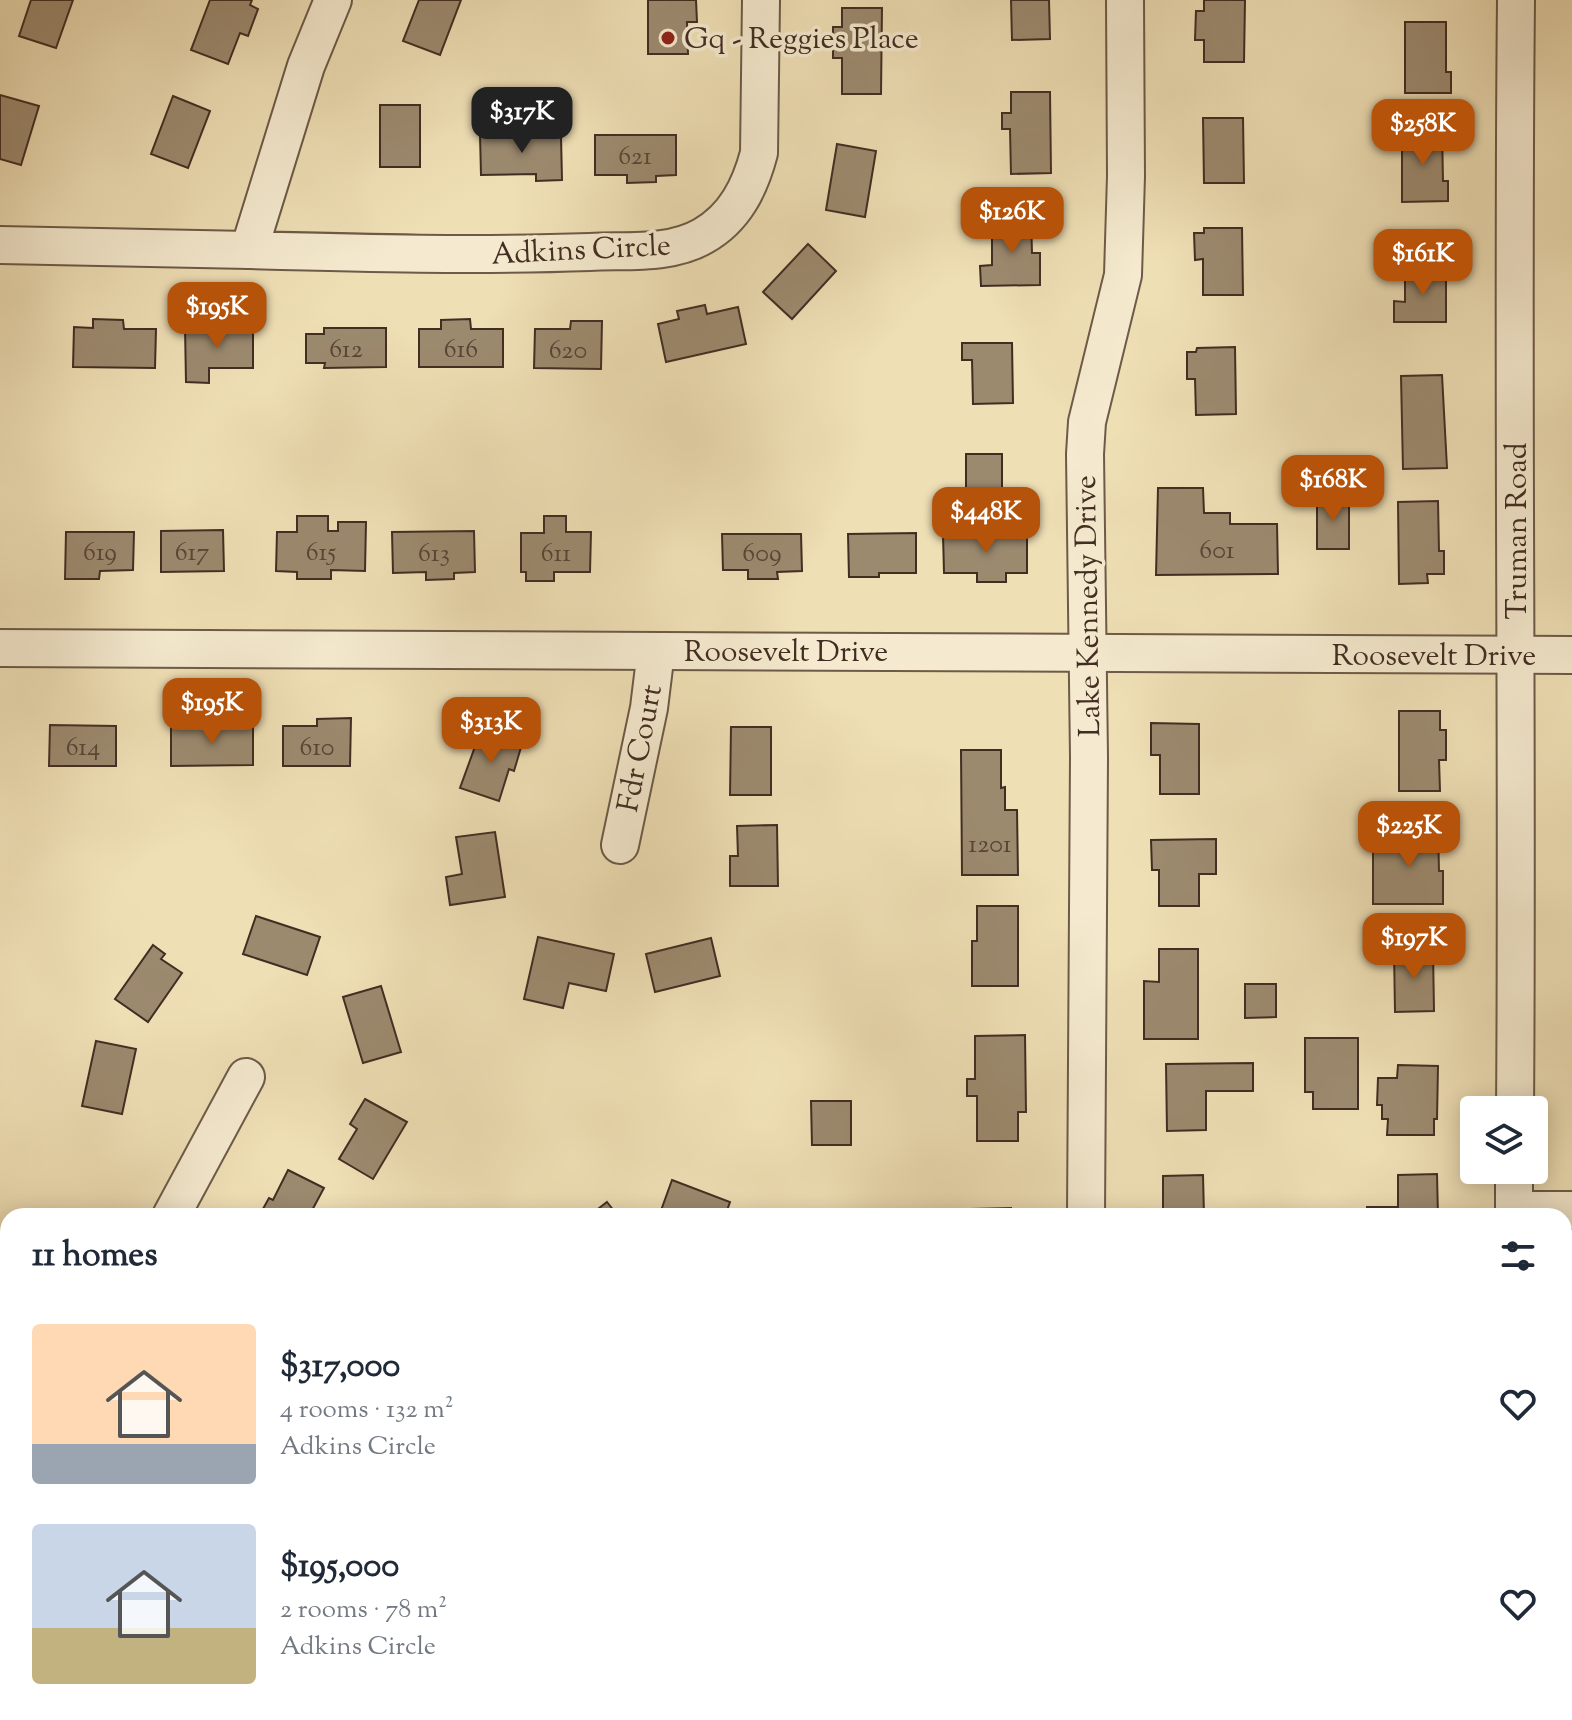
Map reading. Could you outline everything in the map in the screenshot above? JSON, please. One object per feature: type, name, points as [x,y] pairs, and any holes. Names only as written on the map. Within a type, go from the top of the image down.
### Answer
[{"type":"street","points":[[249,250],[306,66],[333,0]]},
{"type":"street","name":"Adkins Circle","points":[[0,245],[509,255],[676,248],[703,236],[722,222],[739,204],[753,177],[759,153],[761,0]]},
{"type":"street","name":"Lake Kennedy Drive","points":[[1086,1208],[1089,757],[1085,454],[1087,422],[1123,275],[1125,0]]},
{"type":"street","name":"Truman Road","points":[[1515,1096],[1516,0]]},
{"type":"street","name":"Roosevelt Drive","points":[[0,648],[1572,655]]},
{"type":"street","name":"Fdr Court","points":[[620,845],[649,708],[656,651]]},
{"type":"street","points":[[175,1208],[246,1077]]},
{"type":"street","points":[[1514,1184],[1514,1208]]},
{"type":"building","points":[[31,0],[73,0],[56,48],[19,36]]},
{"type":"building","points":[[210,0],[252,0],[250,5],[258,9],[248,36],[240,33],[228,64],[191,50]]},
{"type":"building","points":[[419,0],[461,0],[440,55],[403,41]]},
{"type":"building","name":"Gq - Reggies Place","points":[[648,0],[696,0],[697,22],[687,22],[688,54],[648,54]]},
{"type":"building","points":[[1011,0],[1049,0],[1050,39],[1012,40]]},
{"type":"building","points":[[1204,0],[1245,0],[1244,62],[1204,62],[1204,40],[1195,40],[1196,11],[1204,11]]},
{"type":"building","points":[[842,8],[882,8],[881,94],[842,94],[842,58],[833,58],[833,27],[842,27]]},
{"type":"building","points":[[1405,22],[1446,22],[1446,72],[1451,72],[1451,93],[1405,93]]},
{"type":"building","points":[[1011,92],[1050,92],[1051,173],[1011,174],[1010,129],[1002,129],[1002,113],[1011,113]]},
{"type":"building","points":[[0,95],[39,106],[21,165],[0,159]]},
{"type":"building","points":[[173,96],[210,111],[188,168],[151,154]]},
{"type":"building","points":[[380,105],[420,105],[420,167],[380,167]]},
{"type":"building","points":[[1203,118],[1243,118],[1244,183],[1204,183]]},
{"type":"building","points":[[524,130],[539,130],[539,136],[561,136],[562,180],[536,181],[536,174],[481,175],[480,135],[524,134]]},
{"type":"building","points":[[1402,131],[1442,131],[1443,181],[1448,181],[1448,201],[1402,202]]},
{"type":"building","points":[[595,135],[676,135],[676,175],[656,176],[656,182],[627,183],[627,175],[595,175]]},
{"type":"building","points":[[837,144],[876,151],[865,217],[826,210]]},
{"type":"building","points":[[1031,217],[1032,253],[1040,253],[1040,285],[981,286],[980,266],[992,265],[992,218]]},
{"type":"building","points":[[1204,228],[1242,228],[1243,295],[1203,295],[1203,259],[1195,260],[1194,233],[1204,233]]},
{"type":"building","points":[[808,244],[836,271],[792,319],[763,292]]},
{"type":"building","points":[[1405,268],[1446,268],[1446,322],[1394,322],[1394,301],[1405,302]]},
{"type":"building","points":[[705,305],[707,314],[738,307],[746,344],[666,362],[658,324],[679,319],[677,311]]},
{"type":"building","points":[[93,319],[123,320],[124,329],[156,329],[155,368],[73,367],[74,327],[93,328]]},
{"type":"building","points":[[470,319],[471,329],[503,329],[503,367],[419,367],[419,329],[441,329],[441,320]]},
{"type":"building","points":[[571,321],[602,321],[601,369],[534,368],[535,329],[570,329]]},
{"type":"building","points":[[185,327],[253,327],[253,368],[209,368],[209,383],[186,382]]},
{"type":"building","points":[[324,328],[386,328],[386,367],[324,368],[325,363],[306,363],[306,334],[324,334]]},
{"type":"building","points":[[962,343],[1012,343],[1013,403],[973,404],[972,360],[962,360]]},
{"type":"building","points":[[1235,347],[1236,414],[1196,415],[1195,379],[1187,379],[1187,352],[1196,352],[1197,348]]},
{"type":"building","points":[[1442,375],[1447,468],[1403,469],[1401,376]]},
{"type":"building","points":[[966,454],[1002,454],[1002,492],[966,491]]},
{"type":"building","points":[[1158,488],[1203,488],[1204,513],[1230,513],[1230,524],[1277,524],[1278,574],[1156,575]]},
{"type":"building","points":[[1317,497],[1349,497],[1349,549],[1317,549]]},
{"type":"building","points":[[1438,501],[1439,551],[1444,551],[1444,574],[1427,574],[1428,583],[1399,584],[1398,502]]},
{"type":"building","points":[[297,516],[328,516],[328,531],[338,531],[338,522],[366,522],[365,571],[331,570],[331,579],[297,579],[297,572],[276,571],[277,532],[297,532]]},
{"type":"building","points":[[544,516],[566,516],[566,532],[591,532],[590,572],[554,572],[554,581],[526,581],[526,572],[521,572],[521,533],[544,533]]},
{"type":"building","points":[[223,530],[224,571],[161,572],[161,531]]},
{"type":"building","points":[[474,531],[475,572],[454,573],[454,579],[426,580],[426,572],[393,573],[392,532]]},
{"type":"building","points":[[66,532],[134,532],[133,570],[100,571],[99,579],[65,579]]},
{"type":"building","points":[[916,533],[916,573],[849,577],[848,534]]},
{"type":"building","points":[[1027,533],[1027,573],[1006,573],[1006,582],[977,582],[977,573],[944,573],[943,534]]},
{"type":"building","points":[[722,534],[801,534],[802,571],[777,572],[778,579],[748,579],[748,570],[723,570]]},
{"type":"building","points":[[1399,711],[1440,711],[1440,730],[1446,730],[1446,760],[1439,760],[1440,791],[1399,791]]},
{"type":"building","points":[[351,718],[350,766],[283,766],[283,726],[317,726],[317,719]]},
{"type":"building","points":[[1151,723],[1199,724],[1199,794],[1160,794],[1160,755],[1151,755]]},
{"type":"building","points":[[50,725],[116,726],[116,766],[49,766]]},
{"type":"building","points":[[253,725],[253,765],[171,766],[171,726]]},
{"type":"building","points":[[731,727],[771,727],[771,795],[730,795]]},
{"type":"building","points":[[481,730],[522,744],[514,771],[509,769],[499,801],[460,788]]},
{"type":"building","points":[[961,750],[1001,750],[1001,788],[1005,787],[1005,810],[1017,810],[1018,875],[962,875]]},
{"type":"building","points":[[777,825],[778,886],[730,886],[730,856],[738,856],[737,826]]},
{"type":"building","points":[[1396,828],[1438,828],[1443,904],[1373,904],[1373,846],[1396,846]]},
{"type":"building","points":[[495,832],[505,897],[450,905],[446,877],[462,874],[456,837]]},
{"type":"building","points":[[1216,839],[1216,874],[1199,874],[1199,906],[1159,906],[1159,870],[1152,870],[1151,840]]},
{"type":"building","points":[[977,906],[1018,906],[1018,986],[972,986],[972,941],[977,941]]},
{"type":"building","points":[[256,916],[320,937],[307,975],[243,954]]},
{"type":"building","points":[[538,937],[614,954],[606,991],[569,983],[563,1008],[524,999]]},
{"type":"building","points":[[711,938],[720,976],[655,992],[646,954]]},
{"type":"building","points":[[153,945],[165,954],[161,959],[182,973],[148,1022],[115,999]]},
{"type":"building","points":[[1159,949],[1198,949],[1198,1039],[1144,1039],[1144,981],[1159,982]]},
{"type":"building","points":[[1394,951],[1433,951],[1434,1011],[1395,1012]]},
{"type":"building","points":[[1245,984],[1276,984],[1276,1017],[1245,1018]]},
{"type":"building","points":[[381,986],[401,1052],[363,1063],[343,997]]},
{"type":"building","points":[[1025,1035],[1026,1112],[1018,1112],[1018,1141],[977,1141],[977,1096],[967,1096],[967,1079],[975,1079],[975,1036]]},
{"type":"building","points":[[1305,1038],[1358,1038],[1358,1109],[1313,1109],[1313,1092],[1305,1092]]},
{"type":"building","points":[[96,1041],[136,1049],[122,1114],[82,1106]]},
{"type":"building","points":[[1253,1063],[1253,1091],[1206,1091],[1206,1130],[1167,1131],[1166,1064]]},
{"type":"building","points":[[1398,1065],[1438,1066],[1434,1135],[1387,1135],[1388,1119],[1382,1119],[1382,1105],[1377,1105],[1378,1078],[1397,1078]]},
{"type":"building","points":[[365,1099],[407,1122],[373,1179],[339,1159],[357,1129],[350,1124]]},
{"type":"building","points":[[811,1101],[851,1101],[851,1145],[812,1145]]},
{"type":"building","points":[[288,1170],[324,1188],[313,1208],[263,1208],[269,1198],[273,1200]]},
{"type":"building","points":[[1437,1174],[1438,1208],[1367,1208],[1398,1207],[1398,1175]]},
{"type":"building","points":[[1203,1175],[1204,1208],[1163,1208],[1163,1176]]},
{"type":"building","points":[[672,1180],[730,1202],[728,1208],[662,1208]]},
{"type":"place","name":"Gq - Reggies Place","points":[[668,38]]}]
